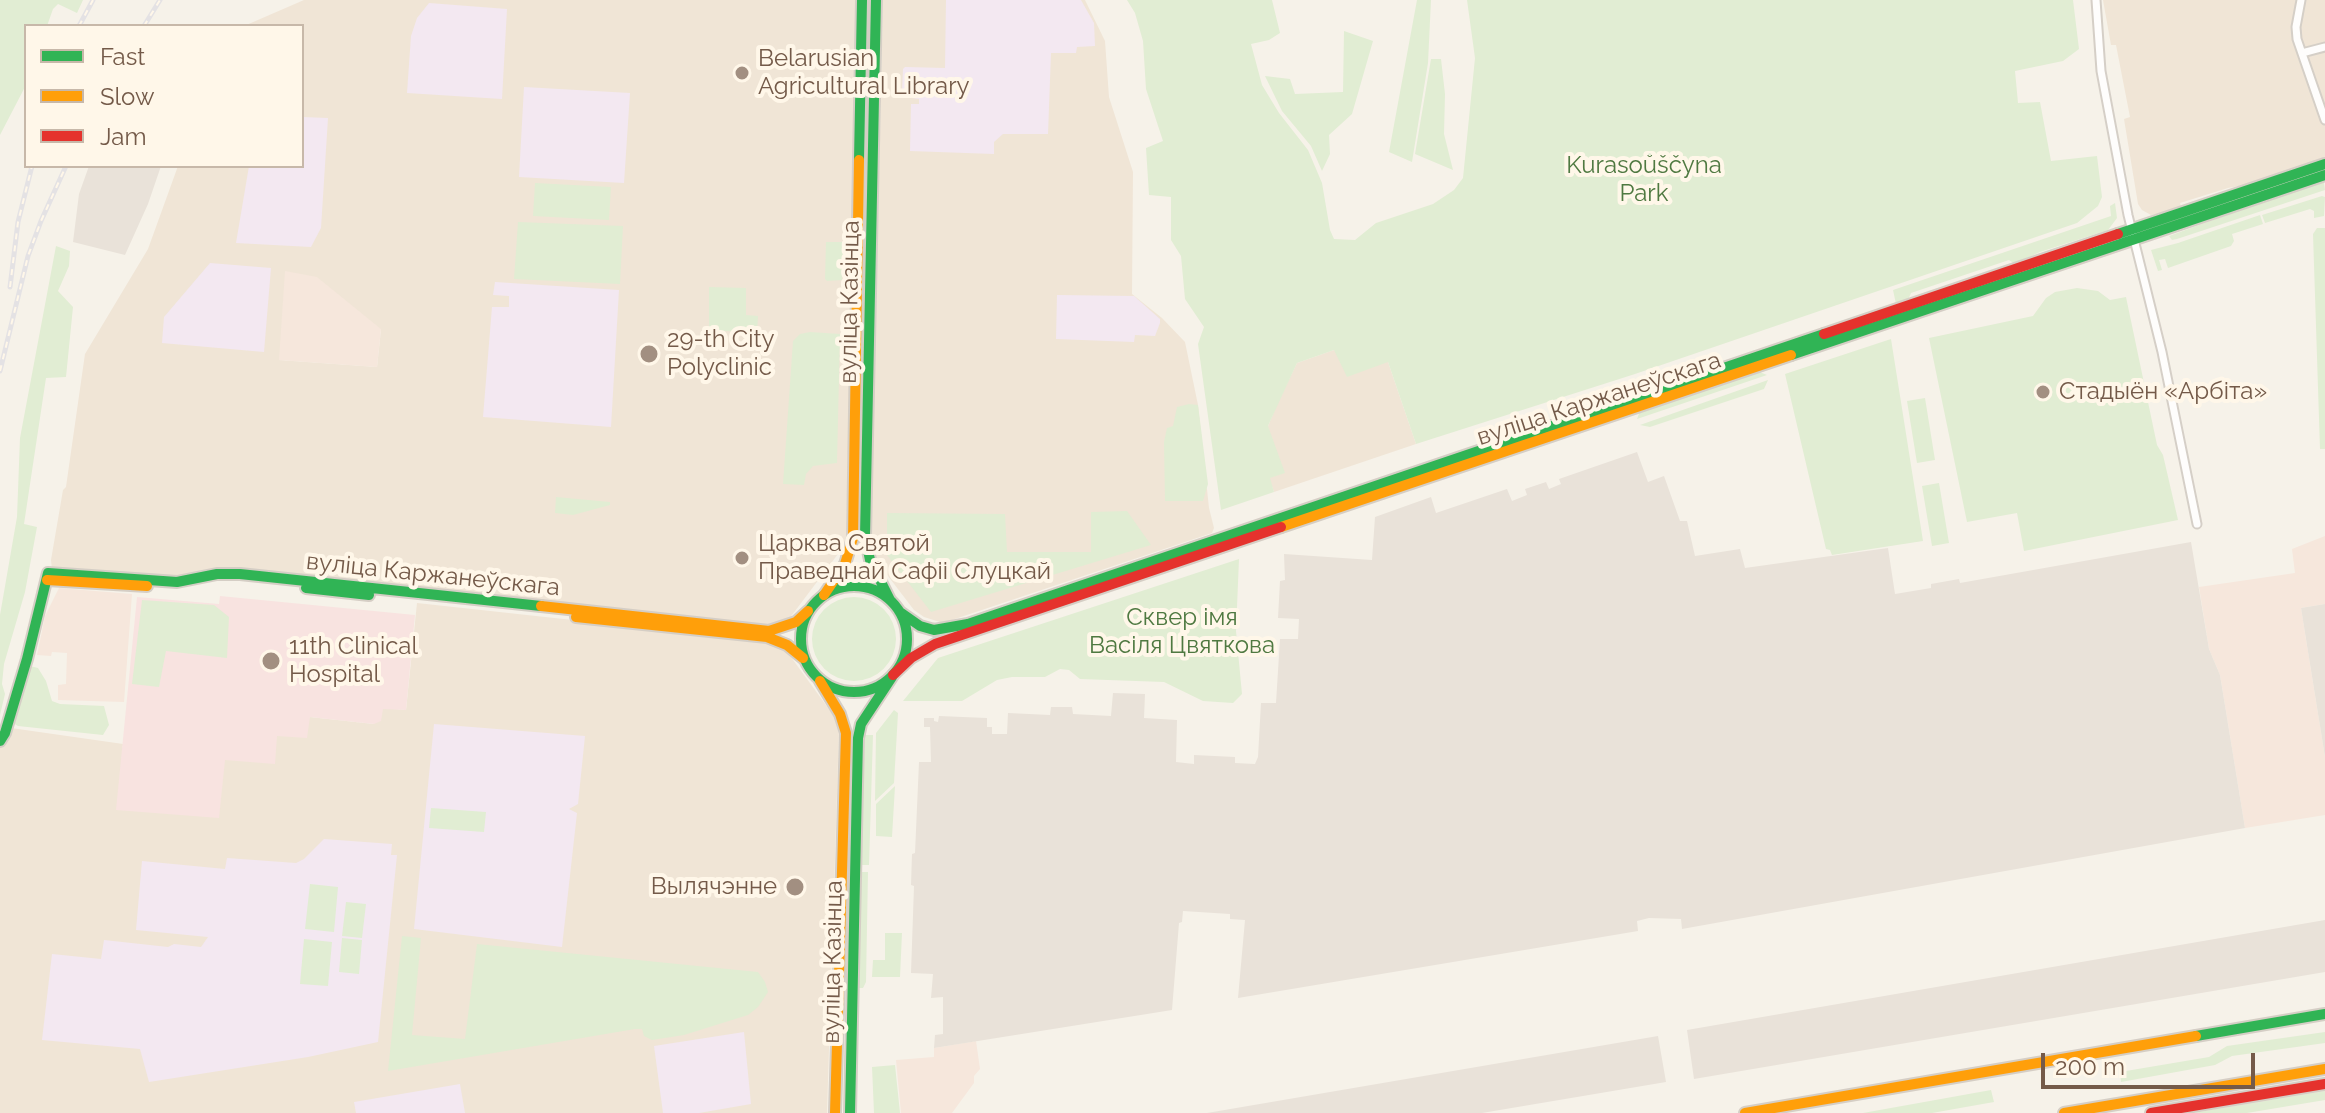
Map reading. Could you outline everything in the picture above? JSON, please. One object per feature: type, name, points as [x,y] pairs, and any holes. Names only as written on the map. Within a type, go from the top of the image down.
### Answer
[{"type":"main road","name":"вуліца Казінца","points":[[824,595],[845,564],[853,545],[862,0]]},
{"type":"main road","name":"вуліца Казінца","points":[[876,0],[865,536],[870,560],[890,600]]},
{"type":"main road","points":[[862,40],[875,41]]},
{"type":"main road","name":"вуліца Каржанеўскага","points":[[893,676],[911,658],[935,644],[1248,533],[2132,235],[2325,164]]},
{"type":"main road","name":"вуліца Каржанеўскага","points":[[2132,235],[2325,175]]},
{"type":"main road","name":"вуліца Каржанеўскага","points":[[900,612],[928,629],[956,627],[1220,543]]},
{"type":"main road","name":"вуліца Каржанеўскага","points":[[48,576],[177,582],[212,575],[240,574],[769,631],[796,622],[808,611]]},
{"type":"main road","points":[[0,741],[5,733],[48,576]]},
{"type":"main road","name":"вуліца Каржанеўскага","points":[[48,576],[182,588],[212,581],[236,580],[767,637],[782,642],[803,658]]},
{"type":"main road","points":[[858,586],[876,591],[890,600],[900,612],[906,628],[907,646],[903,661],[893,676],[871,690],[855,693],[839,691],[820,681],[803,658],[801,631],[808,611],[824,595],[840,588],[858,586]]},
{"type":"main road","name":"вуліца Казінца","points":[[850,1113],[858,738],[861,724],[893,676]]},
{"type":"main road","name":"вуліца Казінца","points":[[820,681],[840,714],[846,733],[835,1113]]},
{"type":"main road","points":[[1745,1113],[2325,1014]]},
{"type":"main road","points":[[2064,1113],[2325,1069]]},
{"type":"main road","points":[[2151,1113],[2325,1084]]},
{"type":"street","points":[[2096,0],[2101,71],[2132,235],[2162,352],[2197,524]]},
{"type":"street","points":[[2301,0],[2296,32],[2325,120]]},
{"type":"street","points":[[2302,53],[2325,47]]},
{"type":"shaded area","points":[[304,0],[858,0],[844,554],[838,554],[786,623],[769,627],[241,572],[211,570],[160,578],[52,570],[51,560],[66,487],[85,354],[148,249],[177,168],[304,168],[304,24],[249,24]],"holes":[[[381,329],[377,367],[279,360]]]},
{"type":"shaded area","points":[[883,0],[1085,0],[1105,41],[1109,97],[1133,172],[1132,294],[1185,342],[1198,405],[1214,528],[1212,533],[943,623],[914,610],[878,563],[872,549],[871,532]]},
{"type":"shaded area","points":[[946,0],[1081,0],[1094,23],[1095,46],[1077,47],[1076,53],[1051,53],[1048,134],[1003,134],[994,142],[994,154],[910,151],[911,104],[919,104],[919,99],[902,93],[903,69],[945,68]]},
{"type":"shaded area","points":[[2103,0],[2325,0],[2325,160],[2265,181],[2228,188],[2180,203],[2181,207],[2157,214],[2151,215],[2142,210],[2138,204],[2124,119],[2130,117],[2116,45],[2111,45]]},
{"type":"shaded area","points":[[429,3],[507,9],[502,99],[407,93],[411,36],[417,18]]},
{"type":"shaded area","points":[[524,87],[630,93],[624,183],[519,177]]},
{"type":"shaded area","points":[[304,117],[328,118],[321,228],[311,247],[236,243],[249,168],[304,168]]},
{"type":"shaded area","points":[[88,168],[160,168],[125,255],[73,242],[79,194]]},
{"type":"shaded area","points":[[210,263],[271,268],[264,352],[162,343],[164,317]]},
{"type":"shaded area","points":[[285,271],[317,277],[381,329],[377,367],[279,360]]},
{"type":"shaded area","points":[[495,282],[619,290],[611,427],[483,417],[492,307],[509,307],[509,296],[493,295]]},
{"type":"shaded area","points":[[1057,295],[1134,296],[1160,319],[1160,323],[1155,336],[1135,335],[1134,342],[1056,339]]},
{"type":"shaded area","points":[[1334,350],[1388,362],[1416,444],[1274,492],[1269,478],[1268,426],[1278,402],[1297,363]]},
{"type":"shaded area","points":[[1637,452],[1648,482],[1664,476],[1680,521],[1687,521],[1695,556],[1740,549],[1745,568],[1888,548],[1895,594],[1959,579],[1960,583],[2191,542],[2209,649],[2220,675],[2245,828],[1682,929],[1681,919],[1649,918],[1637,921],[1638,931],[1238,998],[1245,920],[1230,919],[1230,914],[1183,911],[1182,922],[1179,923],[1172,1010],[934,1048],[935,1035],[943,1034],[943,997],[931,998],[933,974],[911,973],[912,854],[915,853],[919,762],[931,762],[930,727],[924,727],[924,718],[934,718],[938,722],[939,716],[987,718],[987,727],[992,727],[992,734],[1007,734],[1008,713],[1050,715],[1051,707],[1072,707],[1073,714],[1111,716],[1113,693],[1145,694],[1144,718],[1177,720],[1176,762],[1194,764],[1194,755],[1235,757],[1235,763],[1255,764],[1261,703],[1276,703],[1280,639],[1298,639],[1299,619],[1278,618],[1280,581],[1285,580],[1284,554],[1372,560],[1375,517],[1431,497],[1436,513],[1507,489],[1512,501],[1527,495],[1525,489],[1546,482],[1549,489],[1561,484],[1559,479]]},
{"type":"shaded area","points":[[2325,536],[2325,604],[2301,608],[2325,757],[2325,815],[2245,828],[2220,675],[2209,649],[2199,587],[2295,573],[2292,549]]},
{"type":"shaded area","points":[[59,588],[132,594],[124,702],[58,700],[58,685],[66,684],[67,653],[37,655],[45,616]]},
{"type":"shaded area","name":"11th Clinical Hospital","points":[[220,596],[415,615],[406,710],[383,709],[381,721],[374,724],[310,717],[307,738],[277,736],[275,764],[225,760],[219,818],[116,810],[137,597],[219,604]]},
{"type":"shaded area","points":[[417,603],[765,641],[788,653],[834,716],[839,729],[827,1113],[0,1113],[0,747],[11,728],[123,744],[117,810],[310,717],[374,724],[382,708],[406,710]]},
{"type":"shaded area","points":[[2325,604],[2325,757],[2301,608]]},
{"type":"shaded area","points":[[434,724],[585,736],[578,804],[569,809],[577,813],[562,947],[414,929]]},
{"type":"shaded area","points":[[324,839],[392,844],[391,855],[397,855],[378,1042],[308,1057],[149,1082],[140,1049],[42,1040],[52,954],[101,959],[104,940],[201,947],[208,937],[136,930],[142,861],[225,869],[227,858],[296,863]]},
{"type":"shaded area","points":[[2325,920],[2325,972],[1694,1079],[1687,1030]]},
{"type":"shaded area","points":[[744,1032],[751,1104],[699,1113],[663,1113],[654,1046]]},
{"type":"shaded area","points":[[1658,1036],[1666,1082],[1482,1113],[1207,1113]]},
{"type":"shaded area","points":[[976,1041],[980,1069],[974,1076],[974,1083],[952,1113],[901,1113],[896,1060],[934,1057],[934,1048]]},
{"type":"shaded area","points":[[460,1084],[465,1113],[356,1113],[354,1102]]},
{"type":"green space","points":[[0,0],[83,0],[77,13],[58,4],[48,24],[24,24],[24,89],[0,135]]},
{"type":"green space","name":"Kurasoŭščyna Park","points":[[1127,0],[1272,0],[1280,33],[1269,40],[1251,44],[1262,85],[1308,150],[1322,183],[1334,239],[1355,240],[1376,223],[1433,204],[1454,190],[1463,178],[1475,58],[1467,0],[2073,0],[2079,49],[2063,61],[2015,71],[2018,103],[2040,102],[2051,161],[2097,156],[2102,197],[2098,206],[2077,223],[1635,374],[1416,444],[1388,362],[1347,377],[1334,350],[1297,363],[1268,426],[1285,473],[1270,478],[1274,492],[1221,510],[1198,344],[1204,327],[1185,299],[1181,256],[1171,240],[1171,197],[1149,195],[1146,148],[1163,141],[1146,89],[1143,41],[1135,13]]},
{"type":"green space","points":[[1417,0],[1431,0],[1428,63],[1412,162],[1389,152]]},
{"type":"green space","points":[[1344,31],[1373,41],[1352,114],[1329,135],[1330,154],[1322,171],[1311,146],[1282,111],[1265,76],[1290,79],[1295,94],[1343,92]]},
{"type":"green space","points":[[1431,59],[1441,59],[1445,94],[1444,134],[1453,170],[1415,154]]},
{"type":"green space","points":[[2319,181],[2324,183],[2325,190],[2177,239],[2172,240],[2169,236],[2262,199]]},
{"type":"green space","points":[[535,183],[611,187],[609,220],[533,216]]},
{"type":"green space","points":[[2325,197],[2324,216],[2314,218],[2314,211],[2310,209],[2265,223],[2262,215]]},
{"type":"green space","points":[[2115,203],[2117,218],[2108,230],[2040,252],[2015,264],[2009,260],[1911,293],[1908,300],[1896,304],[1893,290],[2111,216],[2110,206]]},
{"type":"green space","points":[[2260,215],[2263,224],[2232,234],[2234,241],[2231,246],[2168,268],[2165,259],[2159,260],[2162,270],[2158,271],[2151,250]]},
{"type":"green space","points":[[518,222],[623,226],[620,284],[514,279]]},
{"type":"green space","points":[[2317,228],[2325,228],[2325,449],[2320,449],[2313,234]]},
{"type":"green space","points":[[826,242],[842,242],[844,245],[842,280],[825,279]]},
{"type":"green space","points":[[56,246],[70,251],[69,266],[58,291],[73,307],[66,377],[46,378],[24,524],[37,527],[25,592],[4,664],[2,684],[5,694],[0,715],[0,615],[17,517],[20,438]]},
{"type":"green space","points":[[709,287],[746,288],[746,315],[758,316],[757,333],[709,330]]},
{"type":"green space","name":"Стадыён «Арбіта»","points":[[2077,288],[2098,291],[2110,300],[2126,297],[2157,445],[2163,455],[2178,520],[2024,551],[2017,513],[1967,522],[1929,338],[2033,316],[2046,298],[2055,292]]},
{"type":"green space","points":[[800,334],[840,334],[837,463],[813,466],[806,474],[804,485],[783,484],[793,341]]},
{"type":"green space","points":[[1891,339],[1923,541],[1832,555],[1826,549],[1785,374]]},
{"type":"green space","points":[[1757,371],[1767,375],[1637,419],[1640,411]]},
{"type":"green space","points":[[1768,380],[1764,389],[1650,427],[1640,425]]},
{"type":"green space","points":[[1925,398],[1935,460],[1917,463],[1907,401]]},
{"type":"green space","points":[[1198,405],[1208,484],[1203,501],[1165,501],[1164,442],[1167,428],[1173,426],[1177,407]]},
{"type":"green space","points":[[1939,483],[1949,543],[1932,546],[1922,486]]},
{"type":"green space","points":[[556,497],[610,502],[610,505],[573,515],[555,513]]},
{"type":"green space","name":"Сквер імя Васіля Цвяткова","points":[[1127,511],[1151,545],[931,612],[887,555],[887,513],[1005,514],[1007,552],[1091,552],[1091,512]]},
{"type":"green space","name":"Сквер імя Васіля Цвяткова","points":[[1239,559],[1236,631],[1242,694],[1233,703],[1203,701],[1164,682],[1080,679],[1069,670],[1060,669],[1045,677],[997,680],[962,701],[903,701],[938,658]]},
{"type":"green space","points":[[854,597],[870,600],[884,609],[893,623],[896,639],[893,655],[884,669],[870,678],[854,681],[838,678],[824,669],[815,655],[812,639],[815,623],[824,609],[838,600]]},
{"type":"green space","points":[[142,600],[214,605],[229,617],[227,658],[166,651],[159,687],[132,684]]},
{"type":"green space","points":[[30,666],[38,668],[52,701],[104,706],[109,725],[103,735],[13,723]]},
{"type":"green space","points":[[894,710],[898,713],[894,783],[875,801],[876,733]]},
{"type":"green space","points":[[865,735],[873,735],[869,865],[860,865]]},
{"type":"green space","points":[[895,786],[892,837],[876,836],[876,804]]},
{"type":"green space","points":[[431,808],[486,812],[484,832],[429,828]]},
{"type":"green space","points":[[861,872],[868,872],[866,982],[863,988],[857,988]]},
{"type":"green space","points":[[310,884],[338,887],[334,932],[305,929]]},
{"type":"green space","points":[[346,902],[366,904],[362,938],[342,936]]},
{"type":"green space","points":[[885,933],[902,933],[900,977],[872,977],[873,960],[885,960]]},
{"type":"green space","points":[[402,936],[421,938],[412,1035],[465,1039],[477,944],[758,972],[768,992],[748,1015],[684,1035],[652,1040],[644,1036],[642,1029],[635,1029],[388,1071]]},
{"type":"green space","points":[[342,938],[362,940],[359,974],[339,972]]},
{"type":"green space","points":[[304,939],[332,942],[328,986],[300,984]]},
{"type":"green space","points":[[2325,1032],[2325,1043],[2232,1056],[2215,1065],[2121,1082],[2120,1072],[2209,1057],[2227,1046]]},
{"type":"green space","points":[[895,1065],[900,1113],[874,1113],[872,1067]]},
{"type":"green space","points":[[1991,1090],[1994,1102],[1932,1113],[1863,1113]]},
{"type":"green space","points":[[2325,1091],[2325,1100],[2247,1113],[2193,1113]]},
{"type":"railway","points":[[80,24],[93,0]]},
{"type":"railway","points":[[145,24],[160,0]]},
{"type":"railway","points":[[10,287],[18,222],[32,168]]},
{"type":"railway","points":[[0,371],[28,256],[65,168]]},
{"type":"traffic: fast","points":[[859,160],[862,0]]},
{"type":"traffic: fast","points":[[876,0],[865,536],[870,560],[890,600]]},
{"type":"traffic: fast","points":[[2118,234],[2325,164]]},
{"type":"traffic: fast","points":[[1791,355],[2325,175]]},
{"type":"traffic: fast","points":[[900,612],[920,626],[934,630],[968,624],[1824,334]]},
{"type":"traffic: fast","points":[[0,741],[27,659],[48,573],[177,582],[217,574],[240,574],[541,606]]},
{"type":"traffic: fast","points":[[854,586],[874,590],[892,601],[903,619],[907,639],[903,659],[892,677],[874,688],[854,692],[834,688],[816,677],[805,659],[801,639],[805,619],[816,601],[834,590],[854,586]]},
{"type":"traffic: fast","points":[[306,588],[369,595]]},
{"type":"traffic: fast","points":[[850,1113],[858,738],[861,724],[892,677]]},
{"type":"traffic: fast","points":[[2196,1036],[2325,1014]]},
{"type":"traffic: slow","points":[[824,595],[845,564],[853,538],[859,160]]},
{"type":"traffic: slow","points":[[1281,527],[1791,355]]},
{"type":"traffic: slow","points":[[47,580],[147,586]]},
{"type":"traffic: slow","points":[[541,606],[769,631],[796,622],[808,611]]},
{"type":"traffic: slow","points":[[576,617],[767,637],[787,645],[803,658]]},
{"type":"traffic: slow","points":[[820,681],[840,714],[846,733],[835,1113]]},
{"type":"traffic: slow","points":[[1745,1113],[2196,1036]]},
{"type":"traffic: slow","points":[[2064,1113],[2325,1069]]},
{"type":"traffic: jam","points":[[1824,334],[2118,234]]},
{"type":"traffic: jam","points":[[893,675],[911,658],[935,644],[1281,527]]},
{"type":"traffic: jam","points":[[2151,1113],[2325,1084]]},
{"type":"place","name":"Belarusian Agricultural Library","points":[[742,73]]},
{"type":"place","name":"29-th City Polyclinic","points":[[649,354]]},
{"type":"place","name":"Стадыён «Арбіта»","points":[[2043,392]]},
{"type":"place","name":"Царква Святой Праведнай Сафіі Слуцкай","points":[[742,558]]},
{"type":"place","name":"11th Clinical Hospital","points":[[271,661]]},
{"type":"place","name":"Вылячэнне","points":[[795,887]]}]
